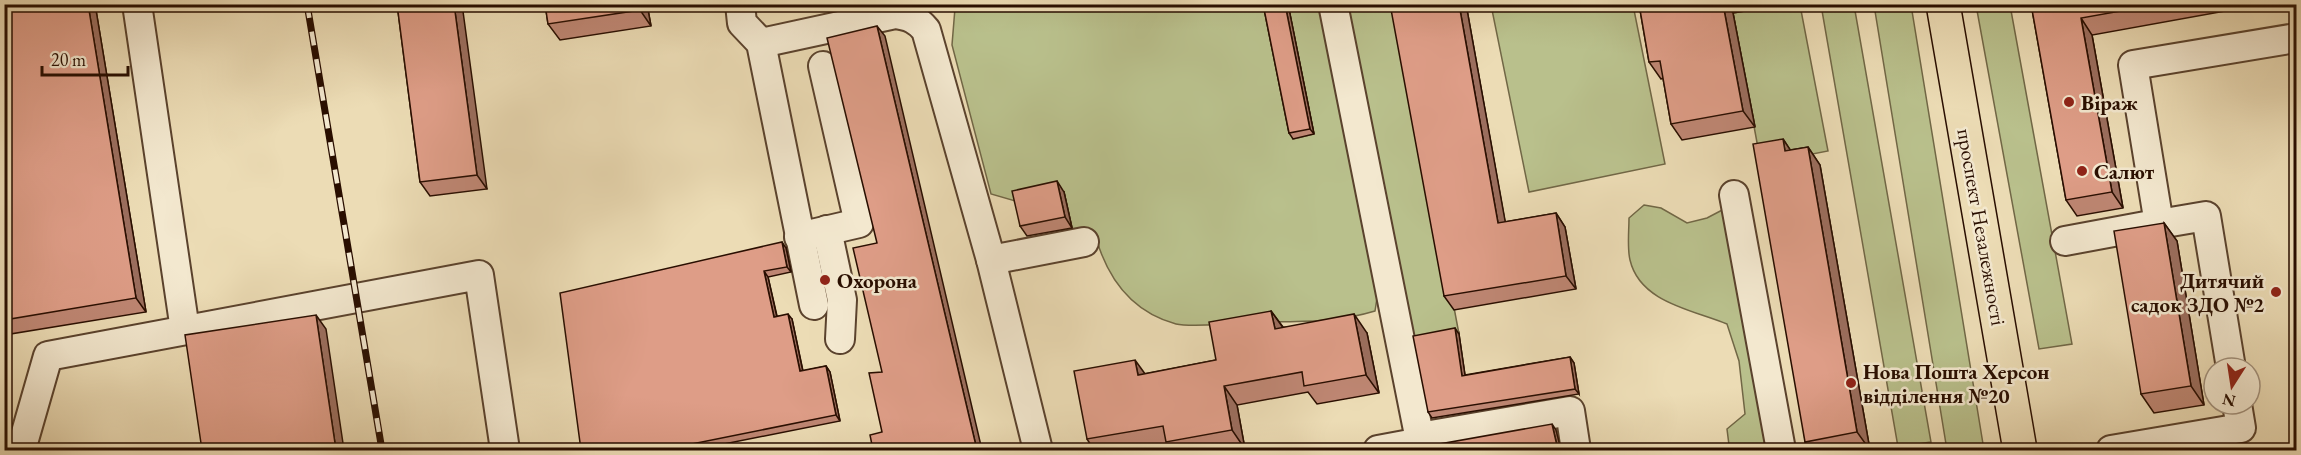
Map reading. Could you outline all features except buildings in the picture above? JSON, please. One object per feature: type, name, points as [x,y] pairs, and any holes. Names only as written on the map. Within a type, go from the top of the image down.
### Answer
[{"type":"main road","name":"проспект Незалежності","points":[[1943,4],[2020,450]]},
{"type":"street","points":[[137,4],[185,330]]},
{"type":"street","points":[[740,4],[742,23],[762,43],[814,305]]},
{"type":"street","points":[[1333,4],[1425,443]]},
{"type":"street","points":[[762,43],[895,14],[918,21],[926,30],[991,260],[1038,450]]},
{"type":"street","points":[[2160,224],[2133,65],[2296,38]]},
{"type":"street","points":[[799,237],[859,223],[823,66]]},
{"type":"street","points":[[1734,195],[1781,450]]},
{"type":"street","points":[[2065,241],[2206,216],[2229,356]]},
{"type":"street","points":[[827,230],[842,300],[840,339]]},
{"type":"street","points":[[991,260],[1084,242]]},
{"type":"street","points":[[21,450],[48,356],[479,275],[505,450]]},
{"type":"street","points":[[1378,450],[1425,443],[1570,411],[1576,450]]},
{"type":"street","points":[[2110,450],[2203,443],[2241,428],[2239,416]]},
{"type":"green space","points":[[1079,4],[1081,7],[1096,4],[1266,5],[1293,139],[1314,134],[1288,5],[1321,5],[1379,285],[1375,311],[1319,321],[1176,324],[1160,319],[1135,302],[1124,292],[1107,267],[1096,238],[1073,232],[1064,192],[1019,202],[991,194],[952,45],[955,8],[957,5]]},
{"type":"green space","points":[[1348,5],[1397,5],[1459,334],[1415,342]]},
{"type":"green space","points":[[1491,5],[1633,5],[1665,164],[1529,192]]},
{"type":"green space","points":[[1779,5],[1800,5],[1828,151],[1761,164],[1733,13]]},
{"type":"green space","points":[[1821,5],[1854,5],[1931,442],[1898,447]]},
{"type":"green space","points":[[1874,5],[1911,5],[1984,450],[1947,450]]},
{"type":"green space","points":[[1976,5],[2010,5],[2072,344],[2039,349]]},
{"type":"green space","points":[[1644,205],[1661,208],[1687,223],[1707,218],[1728,207],[1766,445],[1761,448],[1748,450],[1729,445],[1727,429],[1745,414],[1739,361],[1727,324],[1670,303],[1645,286],[1636,275],[1629,255],[1629,218]]},
{"type":"railway","points":[[307,4],[382,450]]},
{"type":"place","name":"Віраж","points":[[2069,102]]},
{"type":"place","name":"Салют","points":[[2082,171]]},
{"type":"place","name":"Охорона","points":[[825,280]]},
{"type":"place","name":"Дитячий садок ЗДО №2","points":[[2276,292]]},
{"type":"place","name":"Нова Пошта Херсон відділення №20","points":[[1851,383]]}]
